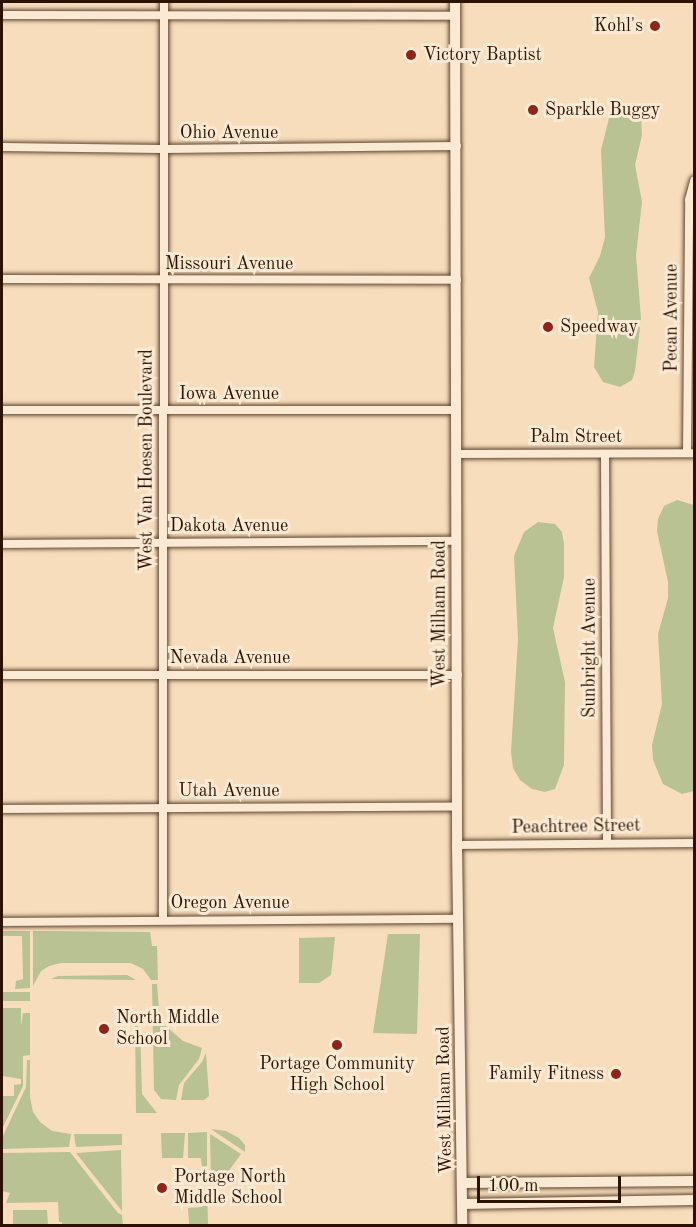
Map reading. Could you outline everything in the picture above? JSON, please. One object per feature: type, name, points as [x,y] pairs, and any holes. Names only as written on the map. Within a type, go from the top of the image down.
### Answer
[{"type":"street","name":"West Van Hoesen Boulevard","points":[[163,919],[165,808],[162,411],[164,2]]},
{"type":"street","name":"West Milham Road","points":[[455,2],[457,845],[462,1226]]},
{"type":"street","points":[[2,15],[455,16]]},
{"type":"street","name":"Ohio Avenue","points":[[2,147],[162,149],[456,146]]},
{"type":"street","name":"Pecan Avenue","points":[[691,453],[689,200],[693,182]]},
{"type":"street","name":"Missouri Avenue","points":[[2,279],[456,280]]},
{"type":"street","name":"Iowa Avenue","points":[[2,410],[456,410]]},
{"type":"street","name":"Palm Street","points":[[457,454],[691,453]]},
{"type":"street","name":"Sunbright Avenue","points":[[605,454],[607,842]]},
{"type":"street","name":"Dakota Avenue","points":[[2,544],[456,541]]},
{"type":"street","name":"Nevada Avenue","points":[[2,675],[458,675]]},
{"type":"street","name":"Utah Avenue","points":[[2,809],[457,807]]},
{"type":"street","name":"Peachtree Street","points":[[457,845],[694,843]]},
{"type":"street","name":"Oregon Avenue","points":[[2,922],[163,919],[458,919]]},
{"type":"street","points":[[462,1183],[694,1181]]},
{"type":"street","points":[[462,1204],[694,1200]]},
{"type":"green space","points":[[627,106],[638,109],[641,116],[642,135],[635,165],[642,202],[636,255],[641,319],[635,371],[632,380],[620,387],[603,382],[594,367],[598,312],[589,278],[600,256],[605,237],[601,150],[609,118],[619,109]]},
{"type":"green space","points":[[677,500],[694,505],[694,791],[682,794],[663,784],[653,760],[652,745],[662,704],[658,634],[668,598],[668,582],[657,531],[658,519],[664,506]]},
{"type":"green space","points":[[538,522],[555,524],[562,532],[564,544],[564,577],[553,628],[565,682],[564,765],[555,789],[545,792],[532,789],[520,780],[513,768],[511,752],[518,639],[514,556],[524,532]]},
{"type":"green space","points":[[2,931],[30,931],[30,988],[15,989],[16,981],[23,979],[22,936],[2,936]]},
{"type":"green space","points":[[33,931],[150,932],[152,946],[157,946],[158,980],[151,980],[143,969],[131,963],[61,963],[41,971],[33,986]]},
{"type":"green space","points":[[388,934],[420,934],[417,1034],[373,1033]]},
{"type":"green space","points":[[335,937],[331,975],[319,983],[299,983],[299,938]]},
{"type":"green space","points":[[127,975],[136,980],[51,979],[58,976]]},
{"type":"green space","points":[[152,984],[157,984],[159,1010],[167,1027],[183,1041],[202,1048],[199,1059],[179,1085],[176,1100],[161,1099],[154,1090]]},
{"type":"green space","points":[[2,992],[30,992],[30,1001],[2,1001]]},
{"type":"green space","points":[[2,1008],[21,1008],[21,1026],[23,1013],[30,1013],[30,1055],[23,1056],[23,1086],[2,1129],[2,1096],[14,1096],[14,1085],[21,1084],[21,1079],[2,1076]]},
{"type":"green space","points":[[135,1023],[140,1028],[142,1094],[157,1113],[136,1113]]},
{"type":"green space","points":[[206,1053],[209,1096],[204,1100],[181,1100],[184,1083],[202,1062]]},
{"type":"green space","points":[[27,1060],[30,1060],[30,1097],[33,1112],[40,1122],[52,1131],[71,1134],[69,1147],[2,1149],[2,1138],[26,1087]]},
{"type":"green space","points":[[211,1129],[226,1131],[239,1138],[245,1145],[245,1152]]},
{"type":"green space","points":[[207,1132],[207,1179],[203,1179],[201,1158],[188,1158],[188,1133]]},
{"type":"green space","points":[[161,1133],[185,1133],[183,1158],[162,1158]]},
{"type":"green space","points":[[74,1134],[122,1134],[122,1145],[76,1147]]},
{"type":"green space","points":[[210,1134],[241,1154],[222,1180],[211,1181]]},
{"type":"green space","points":[[121,1150],[122,1211],[76,1153]]},
{"type":"green space","points":[[70,1152],[118,1213],[122,1215],[123,1225],[62,1225],[62,1222],[59,1222],[58,1202],[6,1203],[10,1193],[2,1191],[2,1153]]},
{"type":"green space","points":[[203,1186],[207,1186],[208,1224],[189,1224],[188,1208],[202,1207]]},
{"type":"green space","points":[[13,1210],[47,1210],[48,1225],[13,1225]]},
{"type":"place","name":"Kohl's","points":[[655,26]]},
{"type":"place","name":"Victory Baptist","points":[[411,55]]},
{"type":"place","name":"Sparkle Buggy","points":[[533,110]]},
{"type":"place","name":"Speedway","points":[[548,327]]},
{"type":"place","name":"North Middle School","points":[[104,1029]]},
{"type":"place","name":"Portage Community High School","points":[[337,1045]]},
{"type":"place","name":"Family Fitness","points":[[616,1074]]},
{"type":"place","name":"Portage North Middle School","points":[[162,1188]]}]
